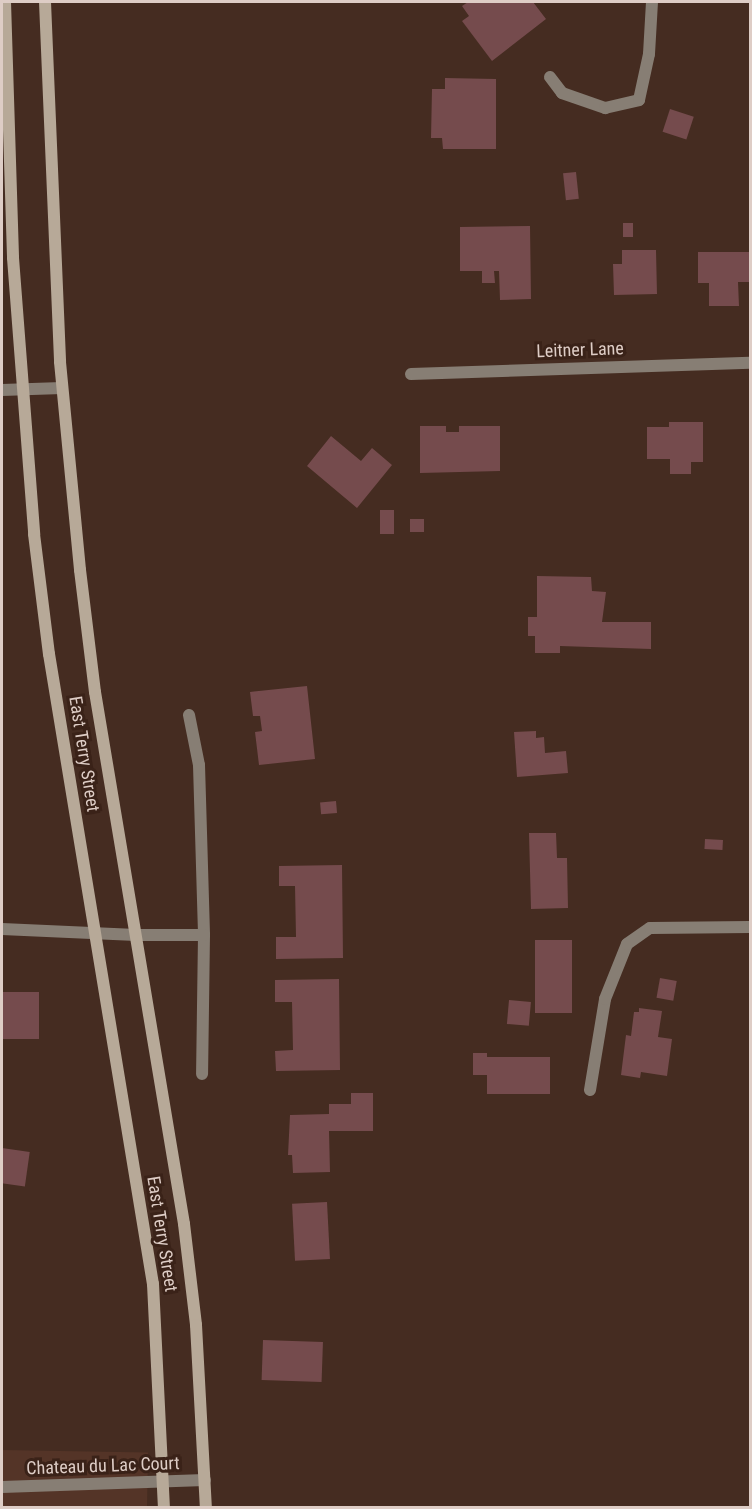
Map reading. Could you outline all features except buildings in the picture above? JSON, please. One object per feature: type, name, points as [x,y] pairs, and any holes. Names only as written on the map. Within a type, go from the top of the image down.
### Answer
[{"type":"street","name":"East Terry Street","points":[[5,2],[13,258],[22,390],[49,654],[153,1284],[164,1508]]},
{"type":"street","points":[[45,2],[62,388],[94,692],[184,1224],[196,1325],[206,1508]]},
{"type":"street","points":[[550,76],[562,93],[605,108],[639,100],[649,54],[652,2]]},
{"type":"street","name":"Leitner Lane","points":[[411,374],[750,363]]},
{"type":"street","points":[[2,390],[62,388]]},
{"type":"street","points":[[189,715],[199,765],[204,935],[202,1074]]},
{"type":"street","points":[[590,1090],[605,999],[613,970],[627,944],[650,928],[750,927]]},
{"type":"street","points":[[2,929],[95,931],[136,935],[204,935]]},
{"type":"street","name":"Chateau du Lac Court","points":[[2,1487],[205,1480]]},
{"type":"shaded area","points":[[2,1450],[148,1453],[147,1508],[2,1508]]}]
